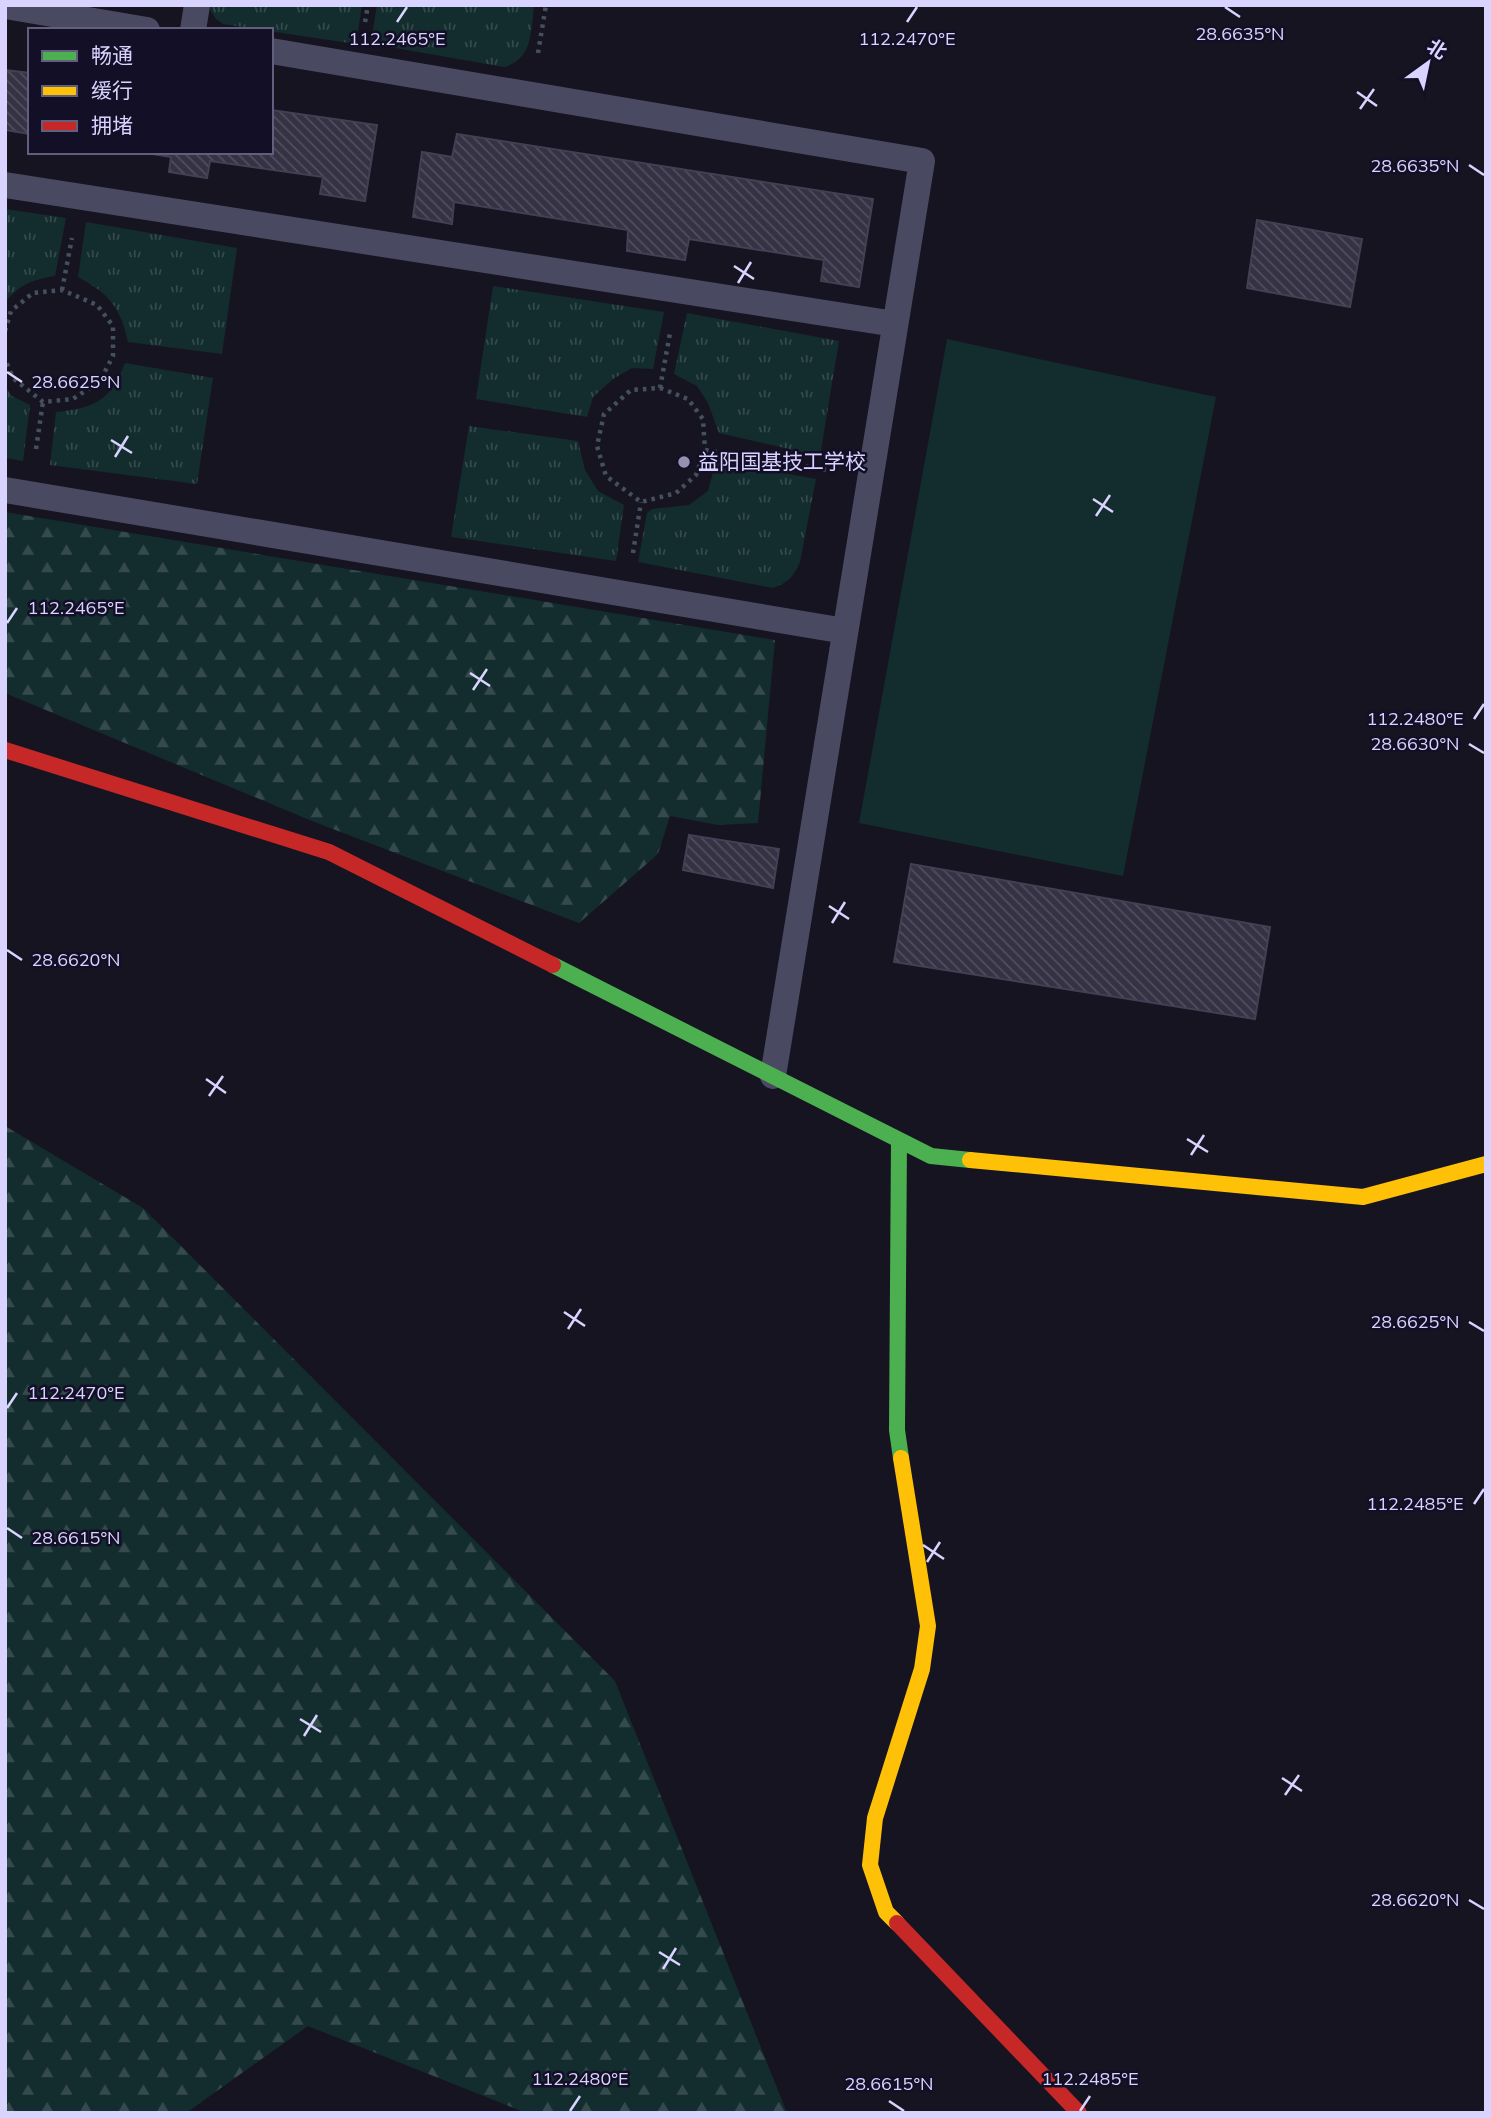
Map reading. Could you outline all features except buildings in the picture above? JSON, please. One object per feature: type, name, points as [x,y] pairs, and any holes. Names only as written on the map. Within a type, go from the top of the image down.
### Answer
[{"type":"street","points":[[5,750],[329,852],[931,1156],[1363,1198],[1486,1164]]},
{"type":"street","points":[[899,1140],[897,1430],[928,1626],[922,1669],[875,1818],[870,1865],[886,1912],[1079,2113]]},
{"type":"lane","points":[[193,28],[197,5]]},
{"type":"lane","points":[[5,6],[135,28]]},
{"type":"lane","points":[[273,51],[922,161],[774,1076]]},
{"type":"lane","points":[[5,184],[895,324]]},
{"type":"lane","points":[[5,490],[845,631]]},
{"type":"path","points":[[5,331],[11,311],[33,293],[62,290],[97,306],[113,326],[113,356],[100,381],[73,399],[44,402],[13,378],[5,359]]},
{"type":"path","points":[[660,388],[677,291]]},
{"type":"path","points":[[660,388],[688,399],[703,419],[705,450],[696,475],[676,494],[641,502],[606,476],[597,446],[604,414],[631,390],[660,388]]},
{"type":"path","points":[[705,450],[870,477]]},
{"type":"green space","points":[[207,5],[362,5],[356,44],[273,32],[273,28],[223,24],[216,19]]},
{"type":"green space","points":[[377,5],[534,5],[529,43],[520,58],[504,67],[373,44],[371,41]]},
{"type":"green space","points":[[5,209],[66,218],[55,276],[27,284],[5,302]]},
{"type":"green space","points":[[86,222],[237,248],[222,354],[128,342],[112,302],[98,289],[78,277]]},
{"type":"green space","points":[[493,286],[664,312],[653,369],[632,368],[613,379],[593,397],[587,417],[476,399]]},
{"type":"green space","points":[[687,313],[839,341],[820,456],[719,433],[708,403],[697,386],[674,374]]},
{"type":"green space","points":[[947,339],[1216,397],[1123,876],[859,823]]},
{"type":"green space","points":[[125,363],[213,378],[197,484],[50,465],[56,412],[81,408],[100,400],[113,386]]},
{"type":"green space","points":[[5,387],[12,396],[30,405],[23,461],[5,458]]},
{"type":"green space","points":[[469,426],[578,441],[585,470],[598,491],[624,505],[616,561],[451,537]]},
{"type":"green space","points":[[716,461],[816,479],[800,562],[793,575],[783,584],[773,588],[638,562],[647,513],[652,509],[689,505],[708,491]]},
{"type":"green space","points":[[5,512],[775,640],[758,823],[718,825],[670,816],[658,854],[579,923],[312,821],[5,693]]},
{"type":"green space","points":[[5,1126],[143,1208],[615,1681],[787,2113],[526,2113],[308,2026],[186,2113],[5,2113]]},
{"type":"traffic: fast","points":[[553,965],[931,1156],[970,1160]]},
{"type":"traffic: fast","points":[[899,1140],[897,1430],[901,1458]]},
{"type":"traffic: slow","points":[[970,1160],[1363,1197],[1486,1164]]},
{"type":"traffic: slow","points":[[897,1923],[886,1912],[870,1865],[875,1818],[922,1669],[928,1626],[901,1458]]},
{"type":"traffic: jam","points":[[5,750],[329,852],[553,965]]},
{"type":"traffic: jam","points":[[897,1923],[1079,2113]]},
{"type":"place","name":"益阳国基技工学校","points":[[684,462]]}]
